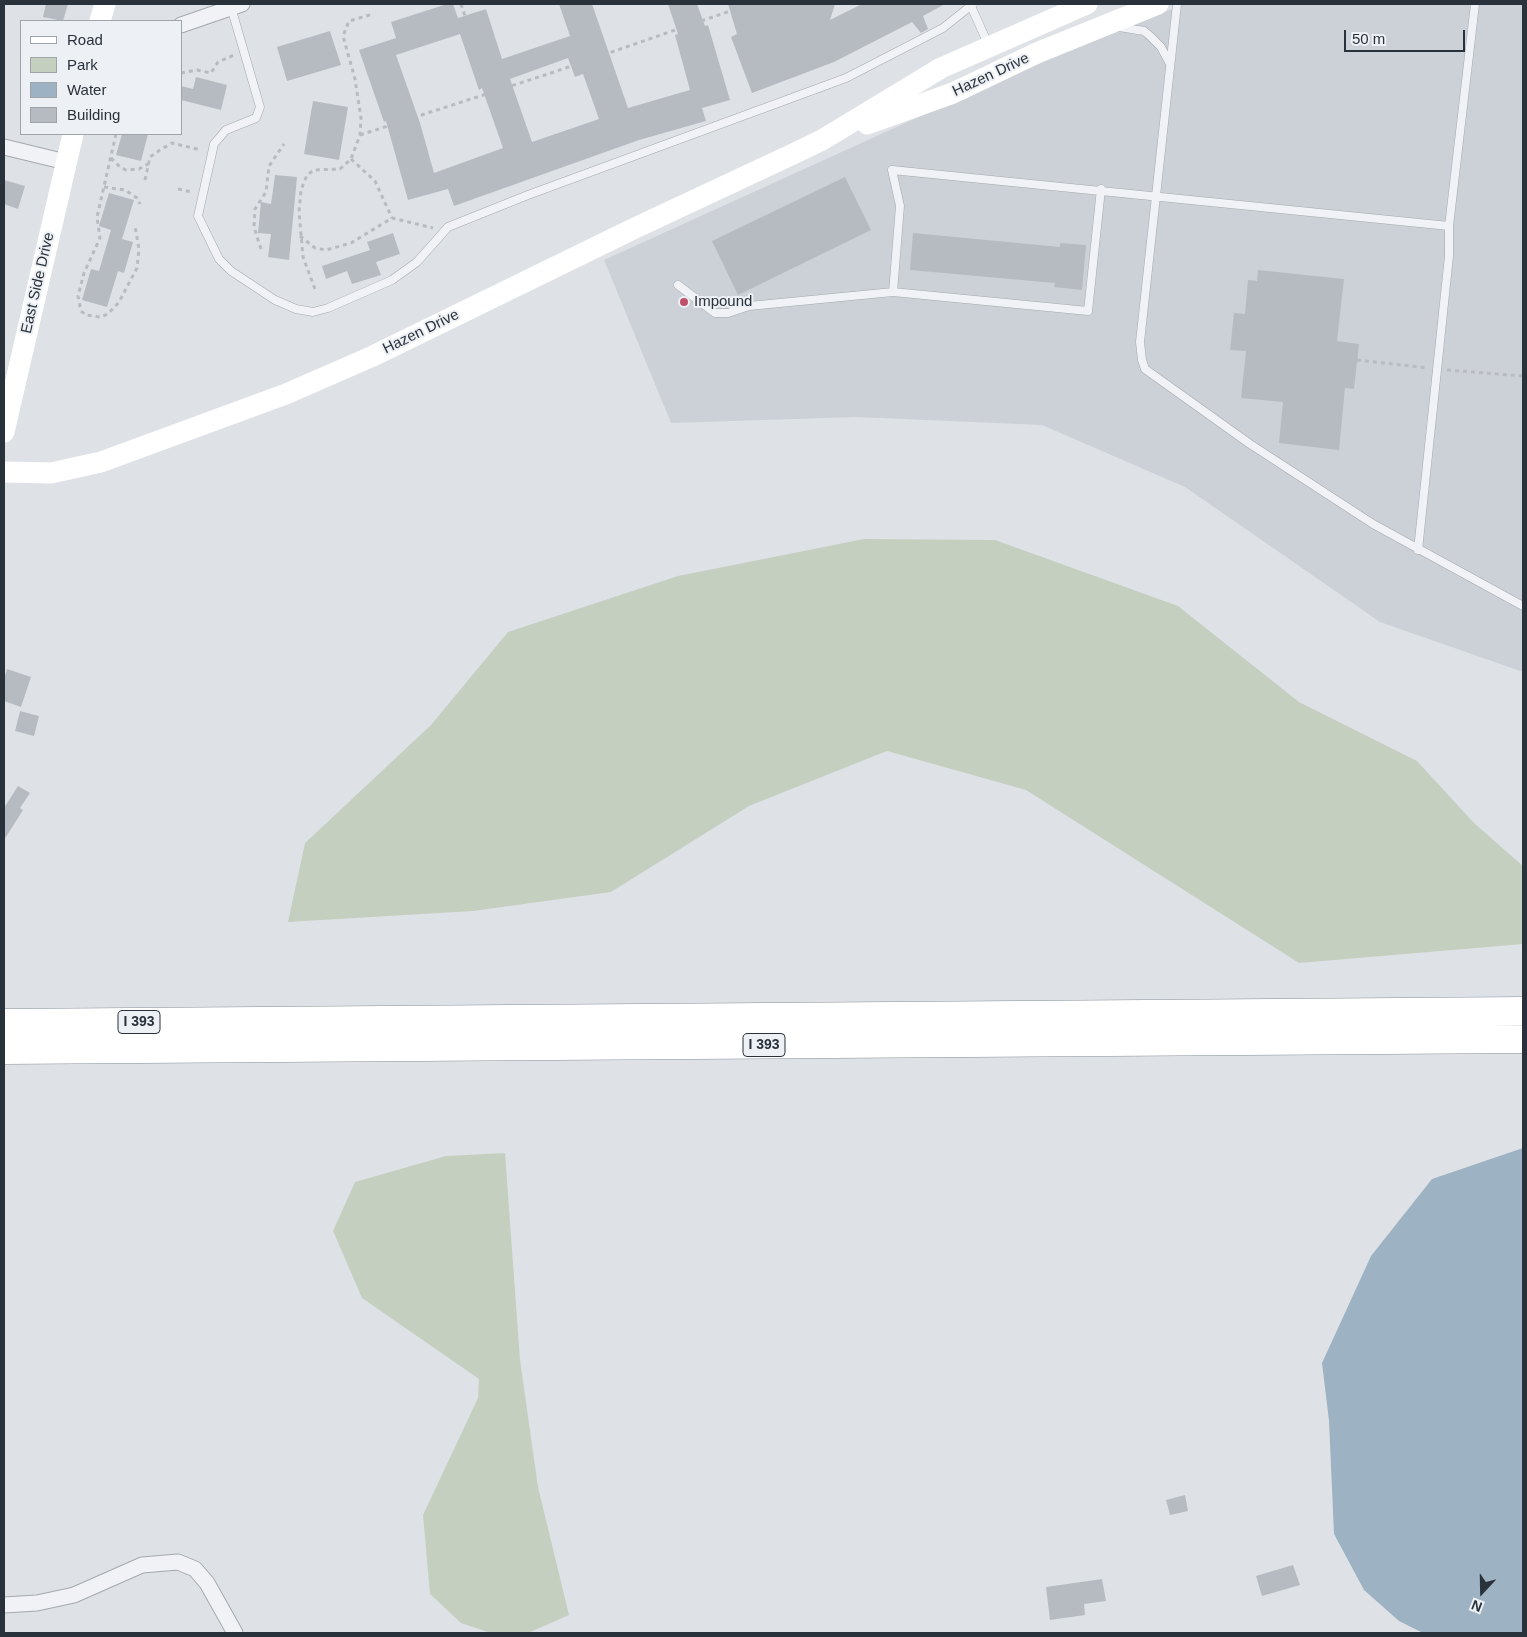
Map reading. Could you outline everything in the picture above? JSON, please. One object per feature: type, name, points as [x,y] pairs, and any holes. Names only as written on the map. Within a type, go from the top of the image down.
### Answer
[{"type":"highway","points":[[4,1005],[274,1021]]},
{"type":"highway","name":"I 393","points":[[4,1023],[1523,1011]]},
{"type":"highway","name":"I 393","points":[[4,1050],[1523,1039]]},
{"type":"highway","points":[[4,1069],[175,1065],[428,1047]]},
{"type":"street","points":[[100,20],[105,4]]},
{"type":"street","name":"Hazen Drive","points":[[4,472],[51,473],[100,462],[286,394],[373,356],[822,140],[941,68],[1087,4]]},
{"type":"street","name":"Hazen Drive","points":[[822,140],[952,93],[1102,26],[1158,4]]},
{"type":"street","points":[[182,25],[237,6]]},
{"type":"street","name":"East Side Drive","points":[[4,432],[73,135]]},
{"type":"street","points":[[4,147],[66,162]]},
{"type":"street","points":[[4,1605],[37,1603],[74,1595],[142,1565],[178,1562],[194,1569],[207,1583],[235,1633]]},
{"type":"lane","points":[[237,6],[260,106],[256,118],[226,130],[214,144],[198,216],[219,259],[254,288],[275,300],[296,309],[313,312],[328,308],[392,280],[417,262],[448,227],[528,195],[846,78],[943,28],[971,4],[989,46]]},
{"type":"lane","points":[[1176,4],[1140,342],[1145,369],[1250,444],[1373,524],[1523,606]]},
{"type":"lane","points":[[1418,550],[1449,256],[1449,226],[1475,4]]},
{"type":"lane","points":[[1102,26],[1144,31],[1161,47],[1170,64]]},
{"type":"lane","points":[[893,292],[900,206],[892,170],[1101,189],[1449,226]]},
{"type":"lane","points":[[678,285],[716,313],[728,313],[749,306],[893,292],[1088,312],[1101,189]]},
{"type":"path","points":[[461,4],[464,16]]},
{"type":"path","points":[[360,135],[554,72],[730,11]]},
{"type":"path","points":[[315,289],[303,257],[300,236],[298,212],[301,190],[307,175],[318,169],[332,171],[340,169],[351,159],[360,135],[361,118],[357,89],[343,36],[349,21],[372,14]]},
{"type":"path","points":[[182,73],[198,70],[212,73],[223,59]]},
{"type":"path","points":[[116,135],[97,217],[100,238],[84,273],[78,296],[81,311],[86,315],[100,317],[108,314],[114,309],[123,295],[137,268],[138,249],[135,226]]},
{"type":"path","points":[[146,180],[150,157],[172,143],[186,147]]},
{"type":"path","points":[[261,249],[254,227],[255,209],[266,192],[269,166],[284,144]]},
{"type":"path","points":[[111,158],[126,170],[139,169],[149,163]]},
{"type":"path","points":[[351,159],[376,181],[392,218]]},
{"type":"path","points":[[104,187],[125,190],[137,198],[140,204]]},
{"type":"path","points":[[300,236],[315,248],[326,250],[351,243],[392,218],[444,231]]},
{"type":"path","points":[[1357,360],[1523,376]]},
{"type":"shaded area","points":[[1184,4],[1523,4],[1523,672],[1380,622],[1185,487],[1042,425],[857,417],[671,423],[604,260],[1000,80]]},
{"type":"green space","points":[[864,539],[995,540],[1178,606],[1299,702],[1417,761],[1474,823],[1523,866],[1523,944],[1299,963],[1026,790],[887,751],[749,806],[611,892],[473,911],[288,922],[305,843],[431,725],[508,632],[678,576]]},
{"type":"green space","points":[[505,1153],[520,1360],[538,1487],[569,1615],[528,1633],[491,1633],[461,1623],[430,1594],[423,1515],[478,1398],[479,1379],[362,1298],[333,1231],[355,1182],[446,1156]]},
{"type":"water","points":[[1523,1148],[1523,1633],[1423,1633],[1399,1621],[1364,1590],[1334,1534],[1329,1421],[1322,1363],[1371,1256],[1432,1179]]},
{"type":"building","points":[[46,4],[68,4],[63,20],[43,17]]},
{"type":"building","points":[[447,4],[453,4],[458,18],[486,9],[502,59],[570,36],[559,4],[592,4],[628,108],[690,90],[675,35],[678,34],[668,4],[697,4],[705,26],[708,25],[730,100],[702,108],[706,121],[639,140],[454,206],[448,189],[408,200],[386,121],[384,122],[359,50],[396,38],[391,22]],"holes":[[[460,34],[479,90],[482,88],[503,148],[434,173],[420,123],[396,55]],[[568,58],[575,77],[583,74],[599,119],[532,142],[510,79]]]},
{"type":"building","points":[[728,4],[835,4],[830,20],[862,4],[945,4],[923,16],[928,29],[921,33],[912,22],[834,62],[752,93],[731,37],[737,34]]},
{"type":"building","points":[[330,31],[341,65],[287,81],[277,47]]},
{"type":"building","points":[[196,77],[227,85],[221,110],[182,100],[182,86],[193,89]]},
{"type":"building","points":[[313,101],[348,107],[339,160],[304,154]]},
{"type":"building","points":[[122,135],[148,135],[141,161],[116,155]]},
{"type":"building","points":[[275,175],[297,177],[289,260],[268,257],[271,234],[258,233],[261,202],[271,204]]},
{"type":"building","points":[[845,177],[871,230],[738,295],[712,241]]},
{"type":"building","points":[[4,180],[25,186],[18,209],[4,204]]},
{"type":"building","points":[[109,193],[134,200],[122,239],[133,242],[124,273],[118,271],[107,307],[82,300],[91,269],[99,271],[111,230],[99,226]]},
{"type":"building","points":[[393,233],[400,254],[376,262],[381,275],[352,284],[347,271],[326,279],[322,266],[370,250],[367,242]]},
{"type":"building","points":[[913,233],[1060,247],[1060,243],[1086,245],[1082,290],[1054,287],[1055,283],[910,270]]},
{"type":"building","points":[[1258,270],[1344,279],[1337,341],[1359,344],[1354,389],[1345,388],[1339,450],[1279,443],[1283,402],[1241,398],[1246,351],[1230,350],[1234,313],[1245,314],[1248,280],[1257,281]]},
{"type":"building","points":[[7,669],[31,677],[21,707],[4,701],[4,679]]},
{"type":"building","points":[[20,711],[39,716],[34,736],[15,731]]},
{"type":"building","points":[[18,786],[30,793],[20,808],[23,810],[4,840],[4,808]]},
{"type":"building","points":[[1185,1495],[1188,1511],[1170,1515],[1166,1500]]},
{"type":"building","points":[[1293,1565],[1300,1585],[1262,1596],[1256,1576]]},
{"type":"building","points":[[1102,1579],[1106,1601],[1084,1604],[1085,1615],[1050,1620],[1046,1587]]},
{"type":"place","name":"Impound","points":[[684,302]]}]
